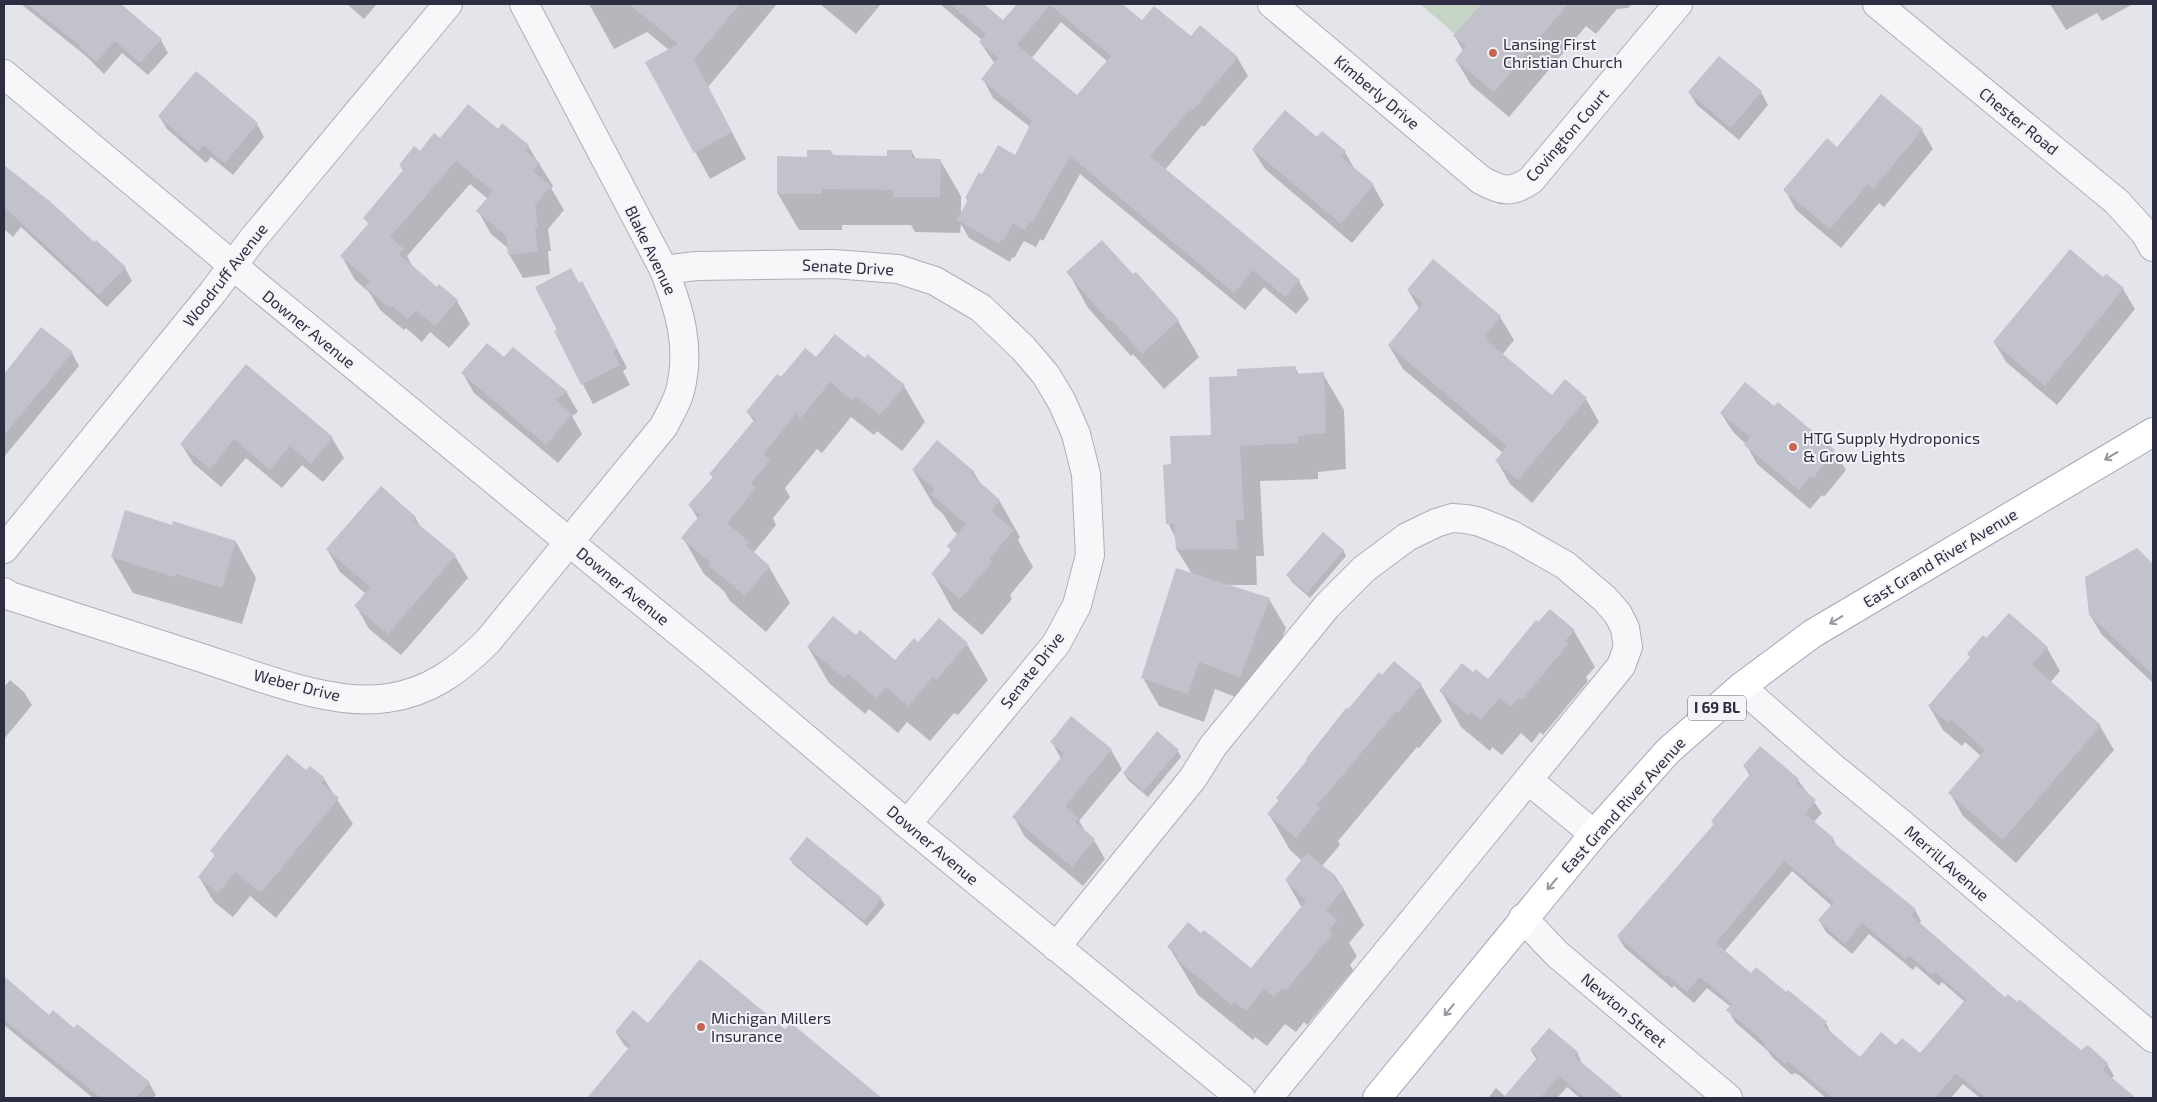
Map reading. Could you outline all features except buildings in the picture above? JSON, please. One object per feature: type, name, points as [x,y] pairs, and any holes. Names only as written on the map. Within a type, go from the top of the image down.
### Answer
[{"type":"main road","name":"East Grand River Avenue","points":[[1378,1098],[1523,918],[1594,834],[1668,751],[1741,687],[1812,634],[2153,432]]},
{"type":"street","name":"Woodruff Avenue","points":[[4,549],[234,266],[258,233],[448,4]]},
{"type":"street","name":"Blake Avenue","points":[[524,4],[664,270],[679,308],[685,346],[680,392],[664,426],[569,542]]},
{"type":"street","name":"Kimberly Drive","points":[[1272,4],[1482,180]]},
{"type":"street","name":"Covington Court","points":[[1482,180],[1495,188],[1508,190],[1520,187],[1531,180],[1678,4]]},
{"type":"street","name":"Chester Road","points":[[1877,4],[2117,202],[2153,247]]},
{"type":"street","name":"Downer Avenue","points":[[4,74],[907,824],[1241,1098]]},
{"type":"street","name":"Senate Drive","points":[[664,270],[696,266],[834,264],[898,269],[935,281],[981,308],[1023,348],[1046,375],[1062,402],[1076,434],[1086,474],[1090,555],[1077,605],[1056,644],[907,824]]},
{"type":"street","points":[[1056,947],[1193,778],[1213,746],[1327,606],[1364,569],[1407,538],[1436,522],[1452,518],[1466,518],[1512,535],[1565,565],[1605,599],[1618,614],[1625,628],[1628,647],[1621,666],[1268,1098]]},
{"type":"street","name":"Weber Drive","points":[[4,592],[10,596],[290,686],[339,698],[387,699],[415,692],[463,666],[488,641],[569,542]]},
{"type":"street","name":"Merrill Avenue","points":[[1741,687],[1830,765],[2153,1038]]},
{"type":"street","points":[[1528,780],[1594,834]]},
{"type":"street","name":"Newton Street","points":[[1523,918],[1557,954],[1728,1098]]},
{"type":"green space","points":[[1420,4],[1481,4],[1455,34]]},
{"type":"place","name":"Lansing First Christian Church","points":[[1493,53]]},
{"type":"place","name":"HTG Supply Hydroponics & Grow Lights","points":[[1793,447]]},
{"type":"place","name":"Michigan Millers Insurance","points":[[701,1027]]}]
